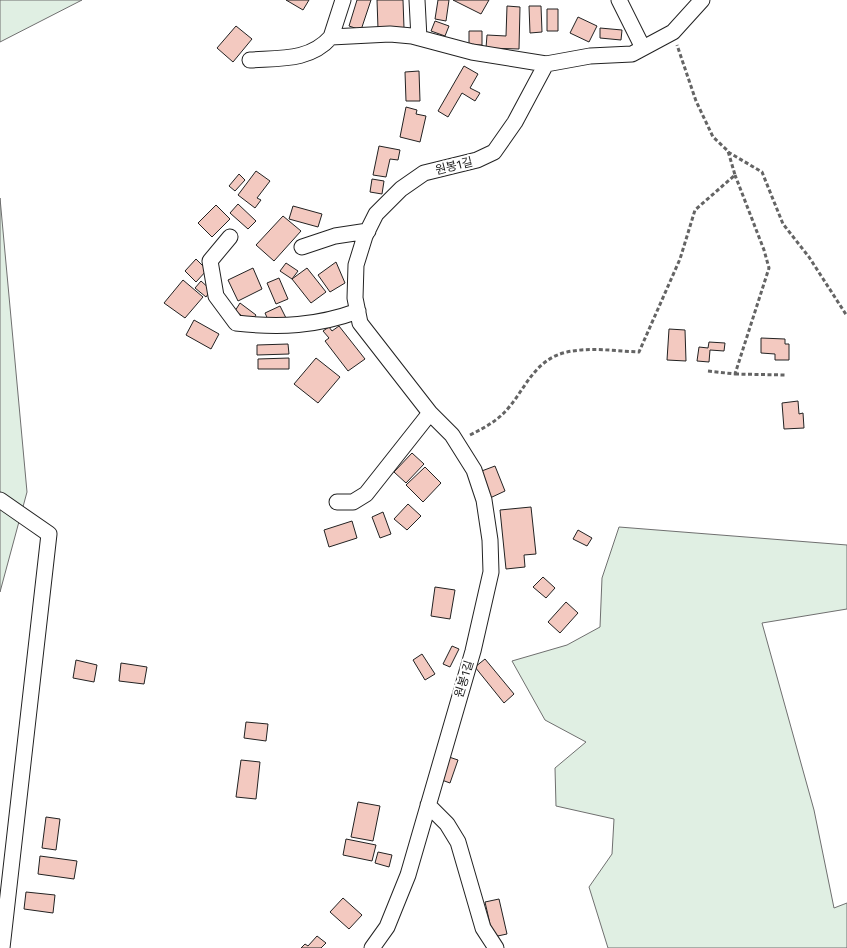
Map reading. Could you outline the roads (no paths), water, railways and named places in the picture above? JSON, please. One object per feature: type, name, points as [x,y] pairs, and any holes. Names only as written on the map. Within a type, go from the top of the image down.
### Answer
[{"type":"street","points":[[250,60],[301,56],[321,48],[331,37],[343,0]]},
{"type":"street","points":[[417,0],[419,38]]},
{"type":"street","points":[[619,0],[644,48]]},
{"type":"street","points":[[331,37],[390,34],[419,38],[472,52],[546,64],[590,56],[632,54],[672,32],[702,0]]},
{"type":"street","name":"원봉1길","points":[[372,948],[387,927],[408,875],[473,651],[491,572],[490,540],[484,500],[474,470],[456,442],[430,414],[360,323],[355,298],[356,266],[376,214],[401,190],[424,173],[477,160],[494,152],[515,122],[546,64]]},
{"type":"street","points":[[302,247],[335,236],[368,231]]},
{"type":"street","points":[[230,237],[210,262],[216,296],[236,323],[272,327],[330,321],[358,311]]},
{"type":"street","points":[[337,502],[353,502],[366,494],[430,414]]},
{"type":"street","points":[[0,500],[48,534],[2,948]]},
{"type":"street","points":[[428,805],[447,824],[458,842],[483,928],[496,948]]}]
